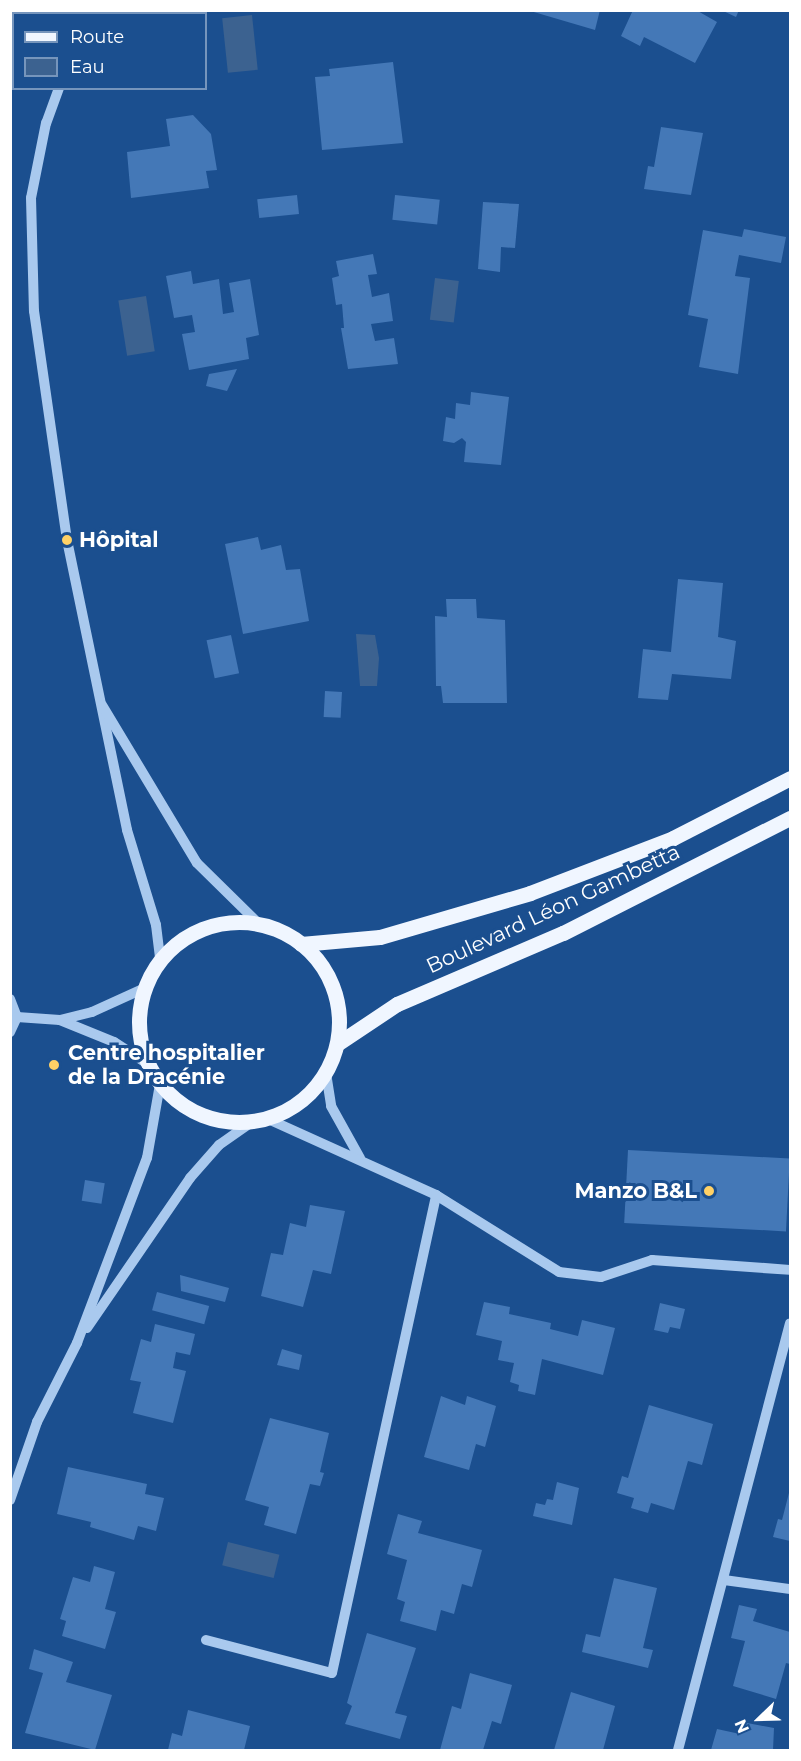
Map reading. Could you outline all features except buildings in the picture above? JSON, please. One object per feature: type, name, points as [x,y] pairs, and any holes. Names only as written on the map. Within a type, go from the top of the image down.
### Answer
[{"type":"main road","name":"Boulevard Léon Gambetta","points":[[301,944],[380,937],[530,893],[674,838],[790,778]]},
{"type":"main road","name":"Boulevard Léon Gambetta","points":[[337,1044],[397,1004],[563,933],[790,818]]},
{"type":"main road","points":[[231,922],[259,924],[301,944],[321,964],[333,989],[339,1016],[337,1044],[326,1073],[310,1093],[291,1108],[268,1119],[250,1123],[224,1122],[200,1115],[178,1102],[160,1084],[148,1064],[139,1014],[145,988],[160,960],[180,941],[204,928],[231,922]]},
{"type":"street","points":[[58,90],[46,123],[31,198],[34,311],[60,500],[98,697],[127,830],[156,925],[160,960]]},
{"type":"street","points":[[98,697],[197,863],[259,924]]},
{"type":"street","points":[[17,1017],[60,1020],[92,1012],[145,988]]},
{"type":"street","points":[[10,999],[17,1017],[10,1032]]},
{"type":"street","points":[[60,1020],[114,1042],[148,1064]]},
{"type":"street","points":[[326,1073],[331,1106],[361,1159]]},
{"type":"street","points":[[10,1500],[38,1422],[76,1343],[147,1158],[160,1084]]},
{"type":"street","points":[[268,1119],[361,1159],[436,1195],[559,1272],[602,1277],[652,1260],[790,1270]]},
{"type":"street","points":[[76,1343],[190,1178],[219,1144],[250,1123]]},
{"type":"street","points":[[206,1640],[332,1673],[436,1195]]},
{"type":"street","points":[[678,1750],[790,1323]]},
{"type":"street","points":[[724,1580],[790,1589]]},
{"type":"water","points":[[252,15],[258,70],[228,73],[222,18]]},
{"type":"water","points":[[435,278],[459,281],[454,323],[430,320]]},
{"type":"water","points":[[146,296],[155,351],[127,356],[118,300]]},
{"type":"water","points":[[356,634],[375,635],[379,658],[377,686],[360,686]]},
{"type":"water","points":[[228,1542],[279,1555],[274,1578],[222,1565]]},
{"type":"place","name":"Hôpital","points":[[67,540]]},
{"type":"place","name":"Centre hospitalier de la Dracénie","points":[[54,1065]]},
{"type":"place","name":"Manzo B&L","points":[[709,1191]]}]
